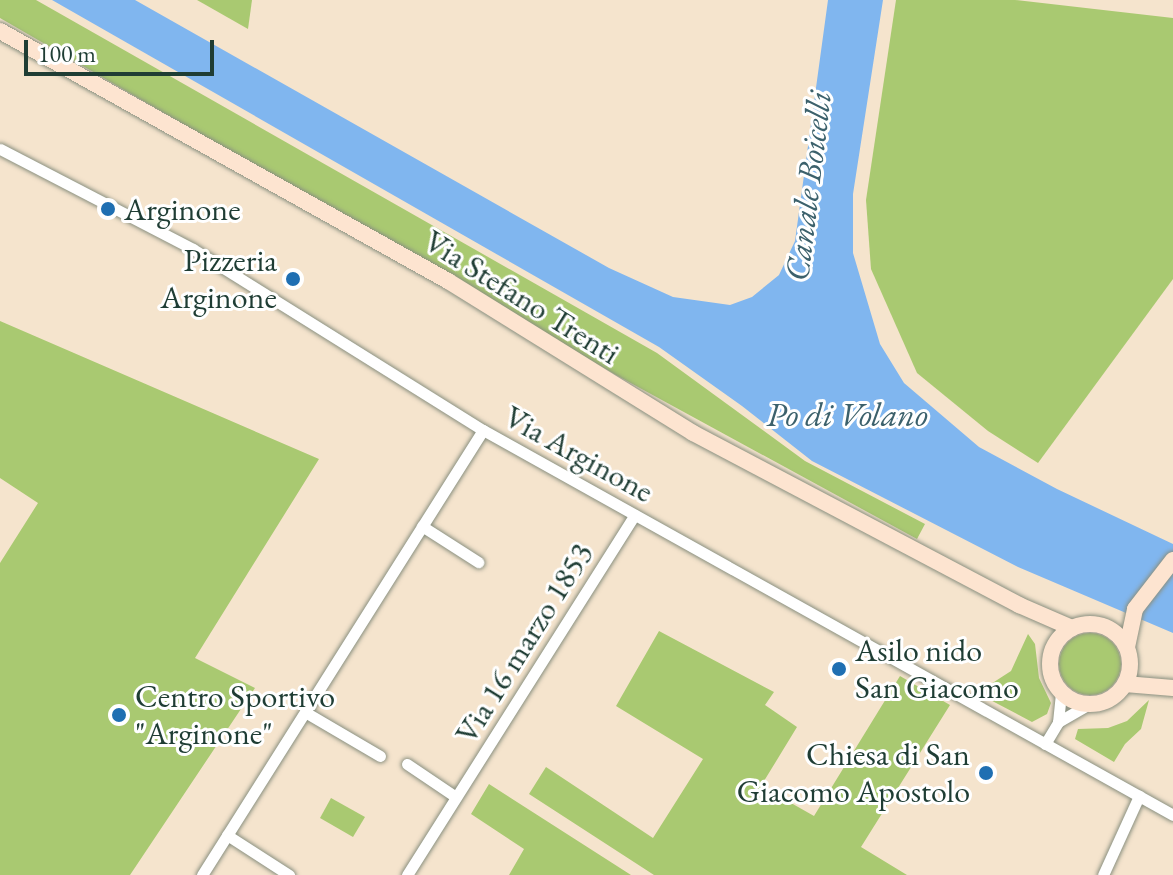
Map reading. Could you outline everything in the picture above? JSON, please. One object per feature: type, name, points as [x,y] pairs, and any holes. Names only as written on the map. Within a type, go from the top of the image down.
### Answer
[{"type":"main road","name":"Via Stefano Trenti","points":[[0,31],[448,281],[644,405],[1019,605],[1072,628]]},
{"type":"main road","points":[[1135,609],[1127,647],[1130,667],[1125,684],[1109,700],[1089,704],[1061,693],[1049,666],[1055,643],[1072,628],[1115,621],[1135,609],[1173,560]]},
{"type":"main road","name":"Via Stefano Trenti","points":[[1019,605],[1055,643]]},
{"type":"main road","points":[[1097,624],[1114,632],[1127,647]]},
{"type":"main road","points":[[1130,667],[1173,687]]},
{"type":"main road","points":[[1125,684],[1173,687]]},
{"type":"street","name":"Via Arginone","points":[[1,153],[216,262],[483,430],[1173,815]]},
{"type":"street","points":[[202,875],[483,430]]},
{"type":"street","name":"Via 16 marzo 1853","points":[[407,875],[635,515]]},
{"type":"street","points":[[422,526],[478,562]]},
{"type":"street","points":[[1045,744],[1058,722],[1061,693]]},
{"type":"street","points":[[1058,722],[1089,704]]},
{"type":"street","points":[[305,712],[380,756]]},
{"type":"street","points":[[407,764],[456,797]]},
{"type":"street","points":[[1103,875],[1139,796]]},
{"type":"street","points":[[227,835],[289,875]]},
{"type":"green space","points":[[0,0],[36,0],[657,353],[805,461],[925,524],[917,539],[616,375],[0,18]]},
{"type":"green space","points":[[197,0],[252,0],[248,29]]},
{"type":"green space","points":[[896,0],[1015,0],[1173,18],[1173,279],[1038,463],[988,431],[917,373],[871,269],[866,200]]},
{"type":"green space","points":[[0,321],[319,459],[195,658],[255,688],[130,875],[0,875],[0,563],[38,503],[0,478]]},
{"type":"green space","points":[[659,631],[774,692],[765,705],[797,727],[761,786],[814,816],[900,676],[950,705],[861,847],[907,875],[654,875],[529,794],[546,767],[653,838],[703,759],[616,706]]},
{"type":"green space","points":[[1084,633],[1096,633],[1112,642],[1119,652],[1119,676],[1112,686],[1096,695],[1084,695],[1064,681],[1059,670],[1059,658],[1073,638]]},
{"type":"green space","points":[[1028,634],[1035,644],[1039,678],[1051,703],[1047,714],[1032,722],[977,693],[1011,671]]},
{"type":"green space","points":[[1149,700],[1141,729],[1125,744],[1114,762],[1075,739],[1078,729],[1108,728],[1127,721]]},
{"type":"green space","points":[[489,784],[631,875],[509,875],[524,849],[471,814]]},
{"type":"green space","points":[[331,798],[365,817],[353,837],[320,818]]},
{"type":"water","name":"Po di Volano","points":[[52,0],[135,0],[609,268],[673,297],[730,305],[752,297],[779,275],[795,241],[828,0],[883,0],[853,194],[853,253],[880,344],[904,383],[979,447],[1057,489],[1173,544],[1173,633],[1018,567],[812,461],[659,347]]},
{"type":"place","name":"Arginone","points":[[108,209]]},
{"type":"place","name":"Pizzeria Arginone","points":[[293,279]]},
{"type":"place","name":"Asilo nido San Giacomo","points":[[839,669]]},
{"type":"place","name":"Centro Sportivo \"Arginone\"","points":[[119,715]]},
{"type":"place","name":"Chiesa di San Giacomo Apostolo","points":[[986,773]]},
{"type":"water label","name":"Canale Boicelli","points":[[808,186]]}]
